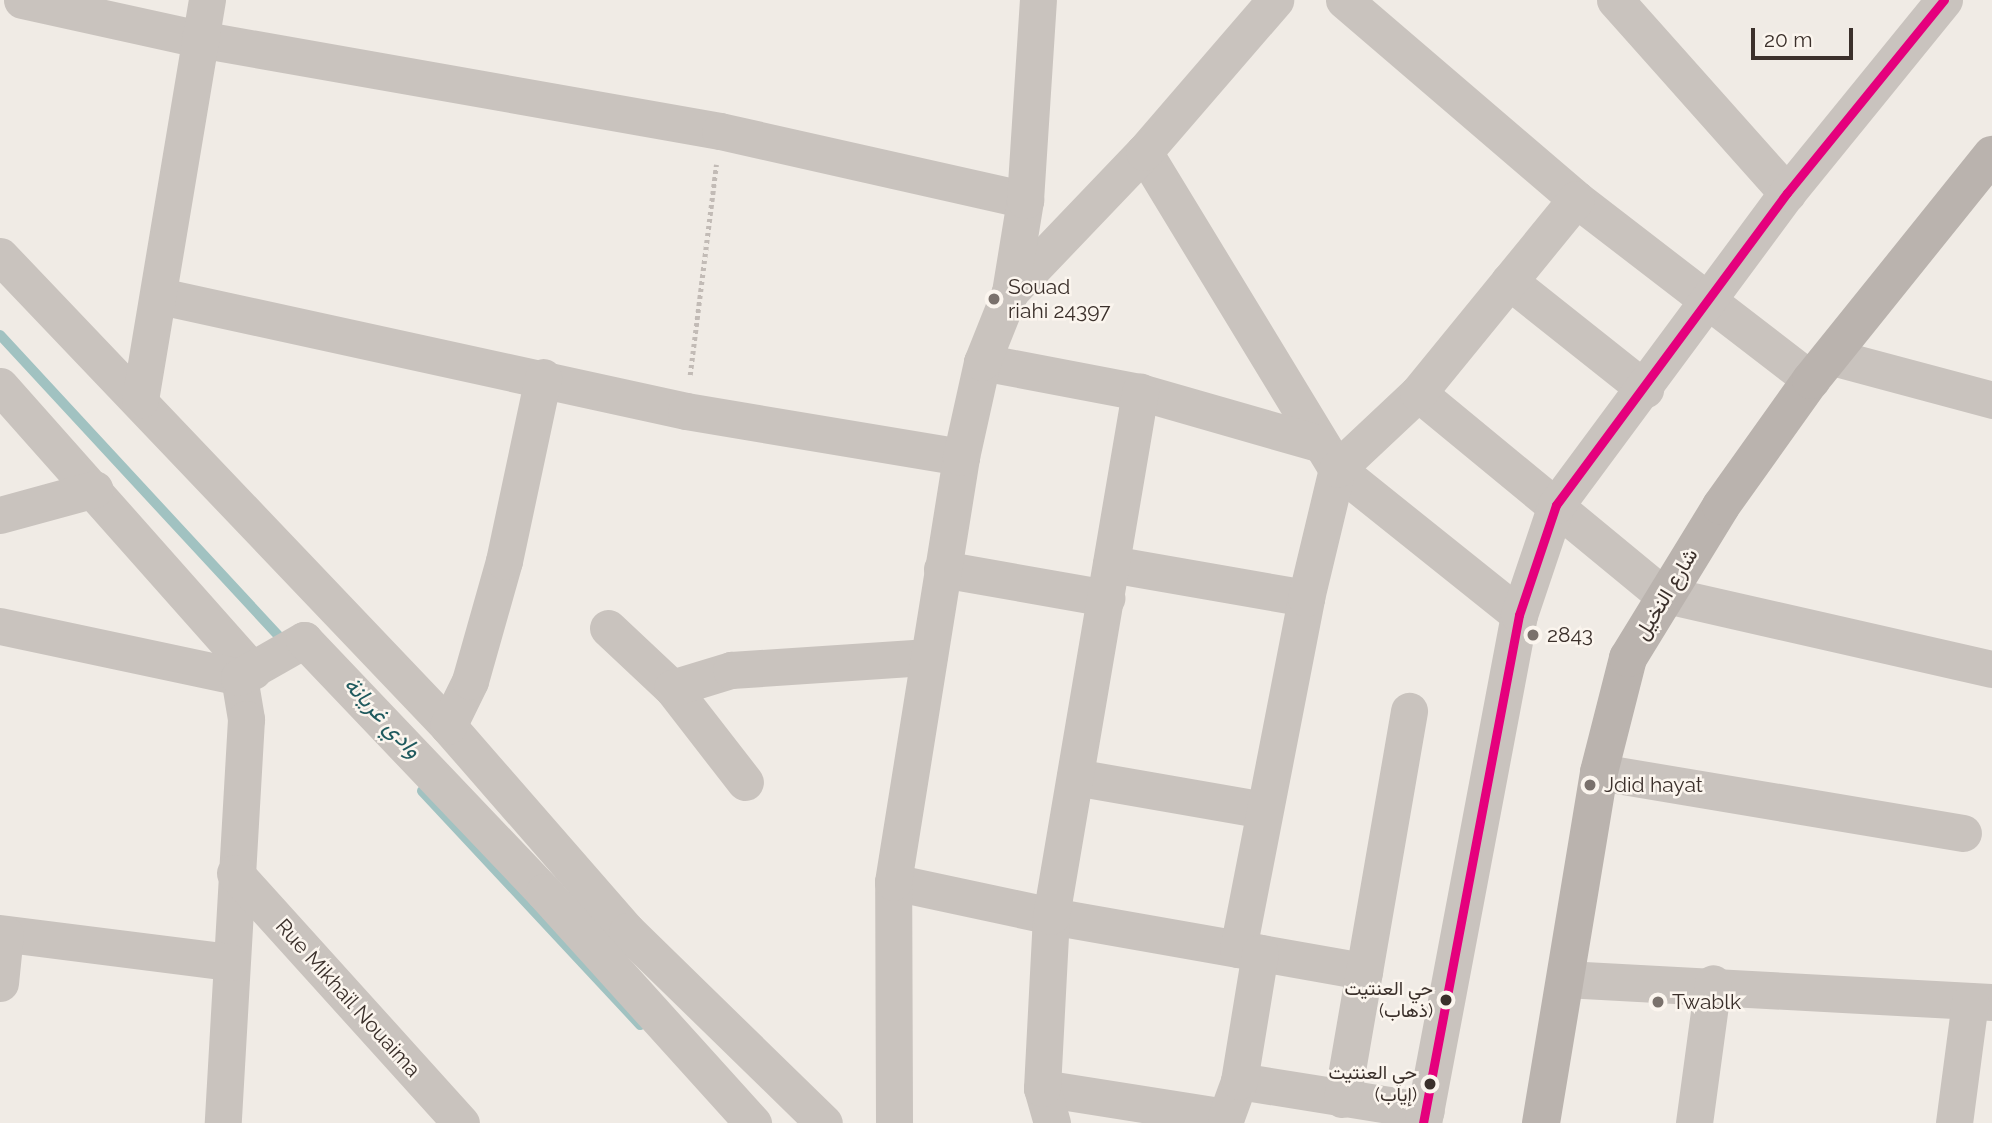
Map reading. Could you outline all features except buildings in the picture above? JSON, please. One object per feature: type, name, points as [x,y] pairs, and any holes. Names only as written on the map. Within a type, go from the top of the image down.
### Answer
[{"type":"main road","name":"شارع النخيل","points":[[1541,1123],[1599,772],[1628,658],[1662,594],[1821,369],[1992,155]]},
{"type":"street","points":[[22,0],[199,39],[720,131],[1025,200]]},
{"type":"street","points":[[140,400],[160,296],[207,0]]},
{"type":"street","points":[[894,1123],[892,882],[961,457],[982,362],[1010,292],[1025,200],[1038,0]]},
{"type":"street","points":[[1010,292],[1144,152],[1275,0]]},
{"type":"street","points":[[1344,0],[1576,199],[1707,303],[1821,369],[1992,400]]},
{"type":"street","points":[[1615,0],[1787,192]]},
{"type":"street","points":[[1239,1081],[1298,1107],[1342,1098],[1424,1117],[1519,614],[1556,505],[1645,389],[1787,192],[1944,0]]},
{"type":"street","points":[[1144,152],[1328,456],[1519,614]]},
{"type":"street","points":[[1042,1088],[1218,1119],[1232,1109],[1239,1081],[1264,810],[1306,598],[1328,456],[1418,393],[1576,199]]},
{"type":"street","points":[[0,256],[448,726],[627,931],[824,1123]]},
{"type":"street","points":[[1509,281],[1645,389]]},
{"type":"street","points":[[160,296],[543,377],[686,411],[961,457]]},
{"type":"street","points":[[982,362],[1140,392],[1328,456]]},
{"type":"street","points":[[448,726],[470,681],[504,561],[543,377]]},
{"type":"street","points":[[0,386],[95,489],[246,674],[246,719],[235,873],[223,1123]]},
{"type":"street","points":[[1052,1123],[1042,1088],[1051,916],[1140,392]]},
{"type":"street","points":[[1418,393],[1662,594],[1992,669]]},
{"type":"street","points":[[0,515],[95,489]]},
{"type":"street","points":[[942,569],[1306,598]]},
{"type":"street","points":[[0,626],[246,674],[304,640],[339,611]]},
{"type":"street","points":[[607,628],[673,688],[745,782]]},
{"type":"street","points":[[304,640],[544,892],[753,1123]]},
{"type":"street","points":[[673,688],[731,670],[929,657]]},
{"type":"street","points":[[1342,1098],[1409,712]]},
{"type":"street","points":[[1599,772],[1963,833]]},
{"type":"street","points":[[1075,777],[1264,810]]},
{"type":"street","name":"Rue Mikhaïl Nouaima","points":[[235,873],[461,1123]]},
{"type":"street","points":[[892,882],[1051,916],[1364,971]]},
{"type":"street","points":[[0,983],[2,933],[230,962]]},
{"type":"street","points":[[1564,979],[1713,983],[1981,1002],[1954,1123]]},
{"type":"street","points":[[1694,1123],[1713,983]]},
{"type":"path","points":[[686,411],[720,131]]},
{"type":"waterway","name":"وادي غريانة","points":[[0,335],[285,643]]},
{"type":"waterway","name":"وادي غريانة","points":[[422,791],[640,1025]]},
{"type":"transit line","points":[[1423,1123],[1519,615],[1556,505],[1787,193],[1944,0]]},
{"type":"place","name":"Souad riahi 24397","points":[[994,299]]},
{"type":"place","name":"2843","points":[[1533,635]]},
{"type":"place","name":"Jdid hayat","points":[[1590,785]]},
{"type":"place","name":"حي العنتيت (ذهاب)","points":[[1446,1000]]},
{"type":"place","name":"Twablk","points":[[1658,1002]]},
{"type":"place","name":"حي العنتيت (إياب)","points":[[1430,1084]]}]
